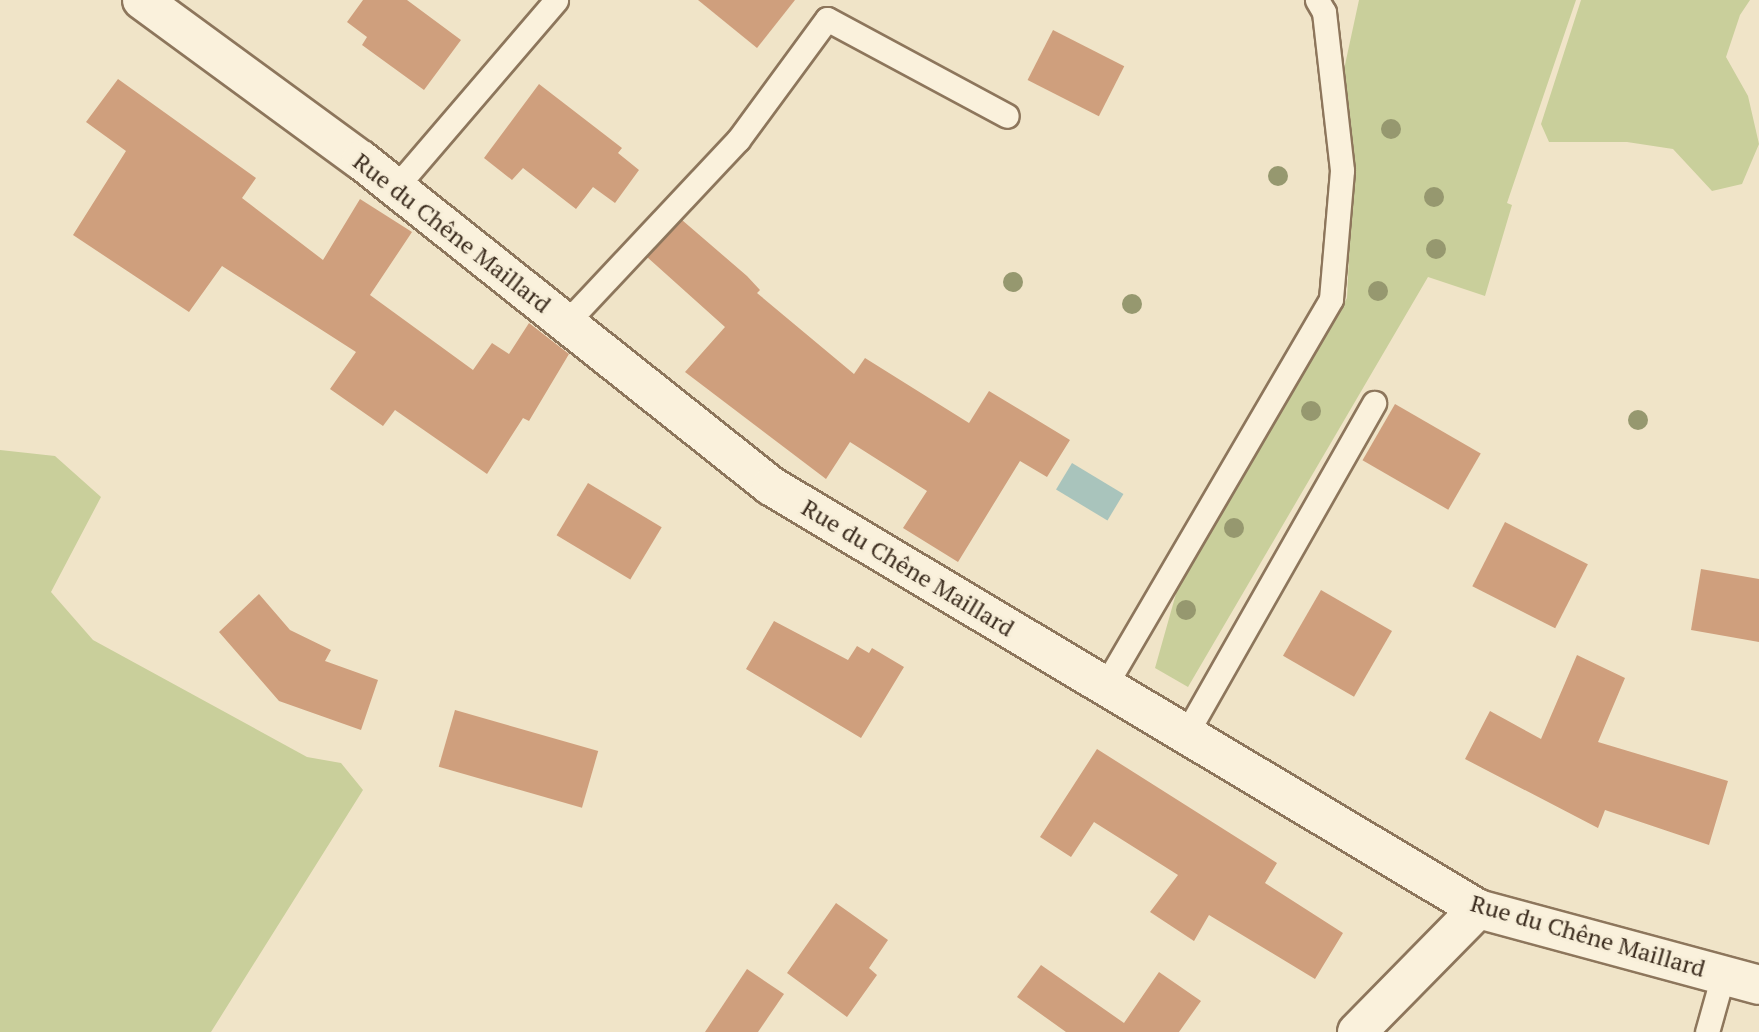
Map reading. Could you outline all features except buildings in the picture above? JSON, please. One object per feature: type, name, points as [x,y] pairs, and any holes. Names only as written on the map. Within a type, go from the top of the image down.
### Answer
[{"type":"street","name":"Rue du Chêne Maillard","points":[[142,0],[396,187],[771,486],[1478,909],[1759,985]]},
{"type":"street","points":[[1357,1032],[1478,909]]},
{"type":"lane","points":[[396,187],[556,0]]},
{"type":"lane","points":[[1104,686],[1331,299],[1342,170],[1324,12],[1317,0]]},
{"type":"lane","points":[[566,323],[738,141],[827,19],[1007,116]]},
{"type":"lane","points":[[1186,734],[1374,403]]},
{"type":"lane","points":[[1707,1032],[1723,975]]},
{"type":"green space","points":[[1359,0],[1576,0],[1507,203],[1512,205],[1485,296],[1428,277],[1188,687],[1155,668],[1179,583],[1347,298],[1354,152],[1343,74]]},
{"type":"green space","points":[[1581,0],[1750,0],[1740,15],[1726,57],[1748,96],[1759,144],[1742,184],[1712,191],[1673,149],[1627,142],[1549,142],[1541,124]]},
{"type":"green space","points":[[0,450],[55,456],[101,497],[51,592],[93,640],[307,757],[341,763],[363,790],[211,1032],[0,1032]]},
{"type":"water","points":[[1072,463],[1123,494],[1107,520],[1056,490]]}]
